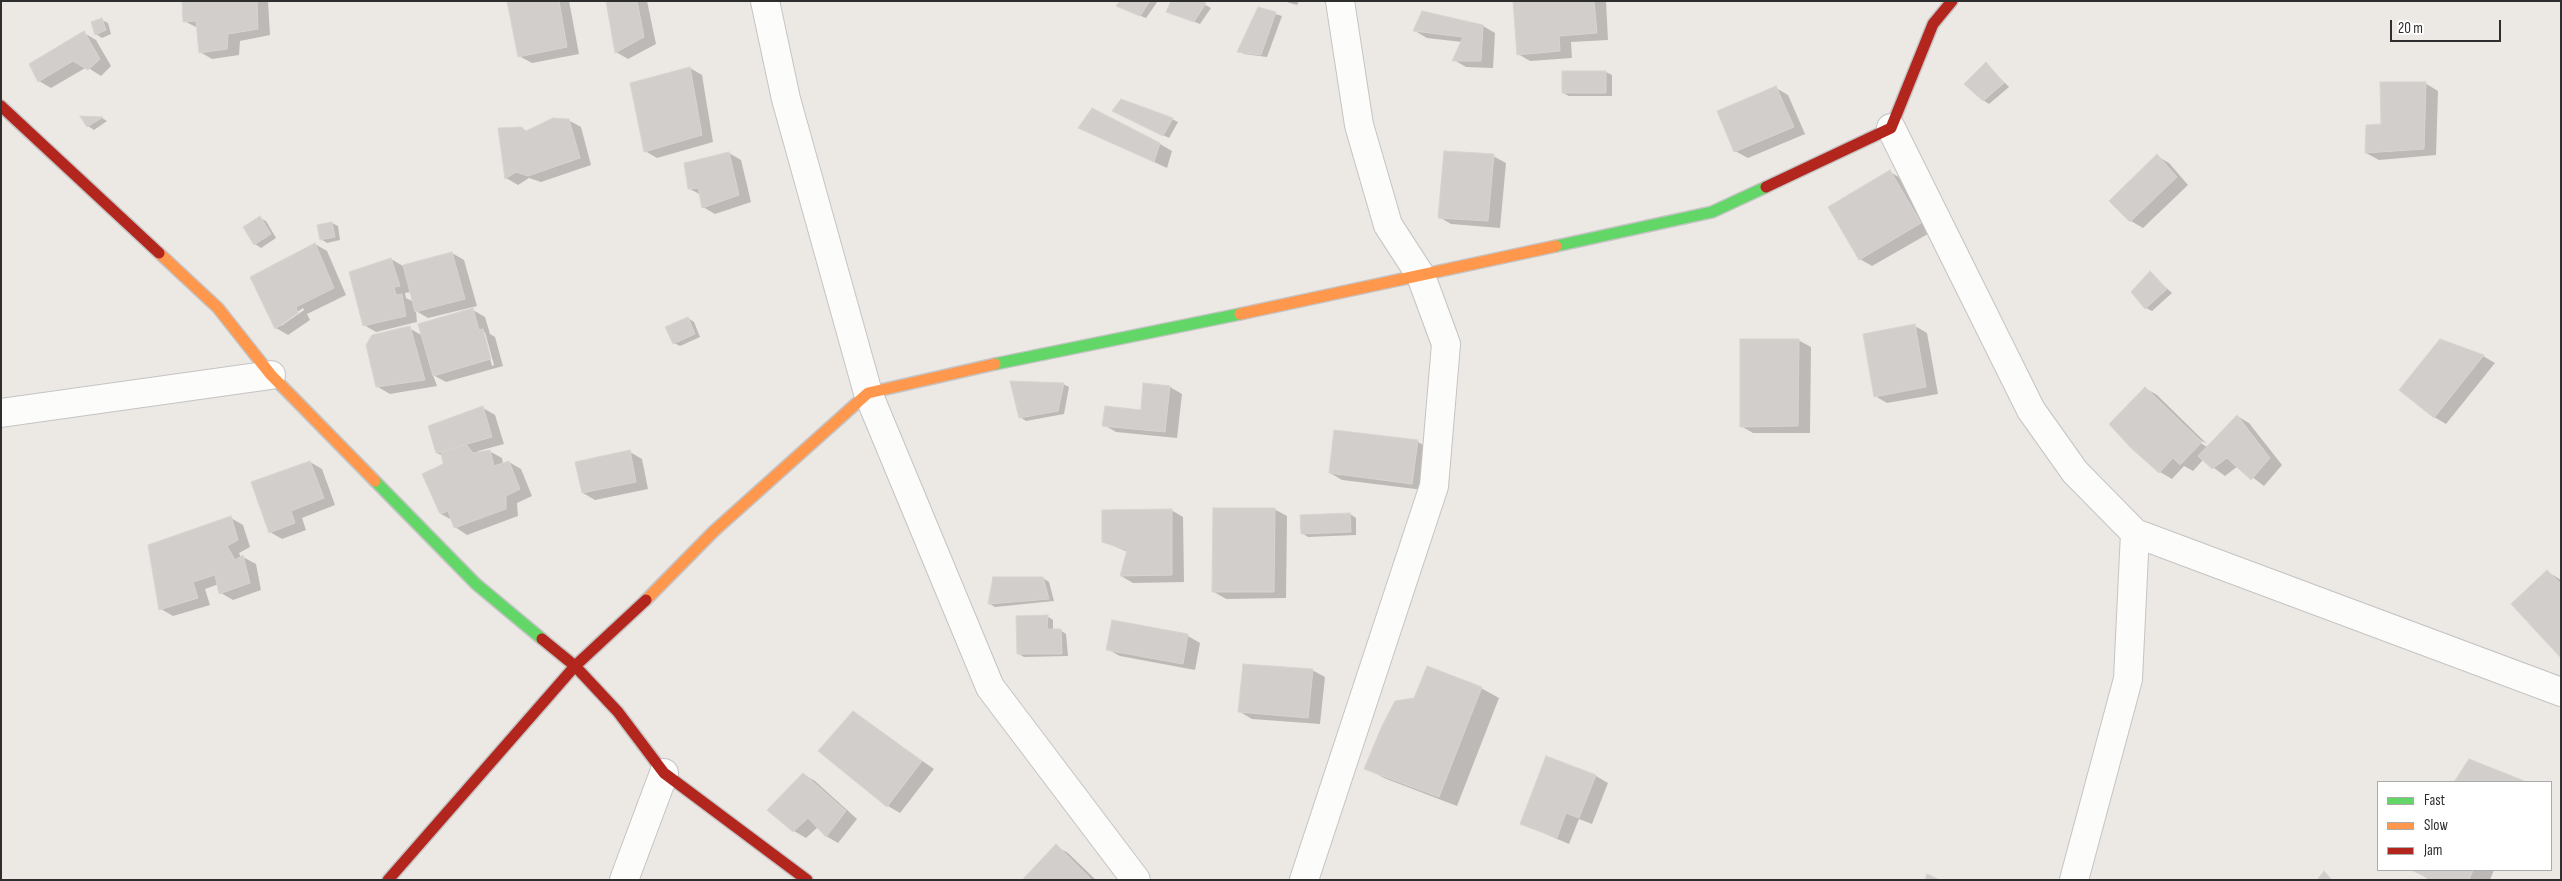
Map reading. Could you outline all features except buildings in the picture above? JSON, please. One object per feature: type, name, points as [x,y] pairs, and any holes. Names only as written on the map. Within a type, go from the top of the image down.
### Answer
[{"type":"street","points":[[766,1],[786,99],[868,393],[990,686],[1136,880]]},
{"type":"street","points":[[1304,880],[1434,486],[1446,344],[1421,276],[1388,225],[1359,125],[1340,1]]},
{"type":"street","points":[[388,880],[575,666],[627,619],[714,531],[868,393],[959,372],[1421,276],[1712,212],[1891,128],[1932,12],[1952,1]]},
{"type":"street","points":[[1,106],[218,308],[271,375],[476,584],[575,666],[618,712],[664,773],[808,880]]},
{"type":"street","points":[[1891,128],[2030,410],[2075,472],[2135,533],[2561,692]]},
{"type":"street","points":[[1,413],[271,375]]},
{"type":"street","points":[[2074,880],[2128,679],[2135,533]]},
{"type":"street","points":[[624,880],[664,773]]},
{"type":"traffic: fast","points":[[1556,246],[1712,212],[1766,187]]},
{"type":"traffic: fast","points":[[995,364],[1240,314]]},
{"type":"traffic: fast","points":[[375,481],[476,584],[542,639]]},
{"type":"traffic: slow","points":[[1240,314],[1556,246]]},
{"type":"traffic: slow","points":[[159,253],[218,308],[271,375],[375,481]]},
{"type":"traffic: slow","points":[[646,600],[714,531],[868,393],[995,364]]},
{"type":"traffic: jam","points":[[1766,187],[1891,128],[1933,24],[1952,1]]},
{"type":"traffic: jam","points":[[1,106],[159,253]]},
{"type":"traffic: jam","points":[[388,880],[575,666],[646,600]]},
{"type":"traffic: jam","points":[[542,639],[575,666],[618,712],[664,773],[807,880]]}]
